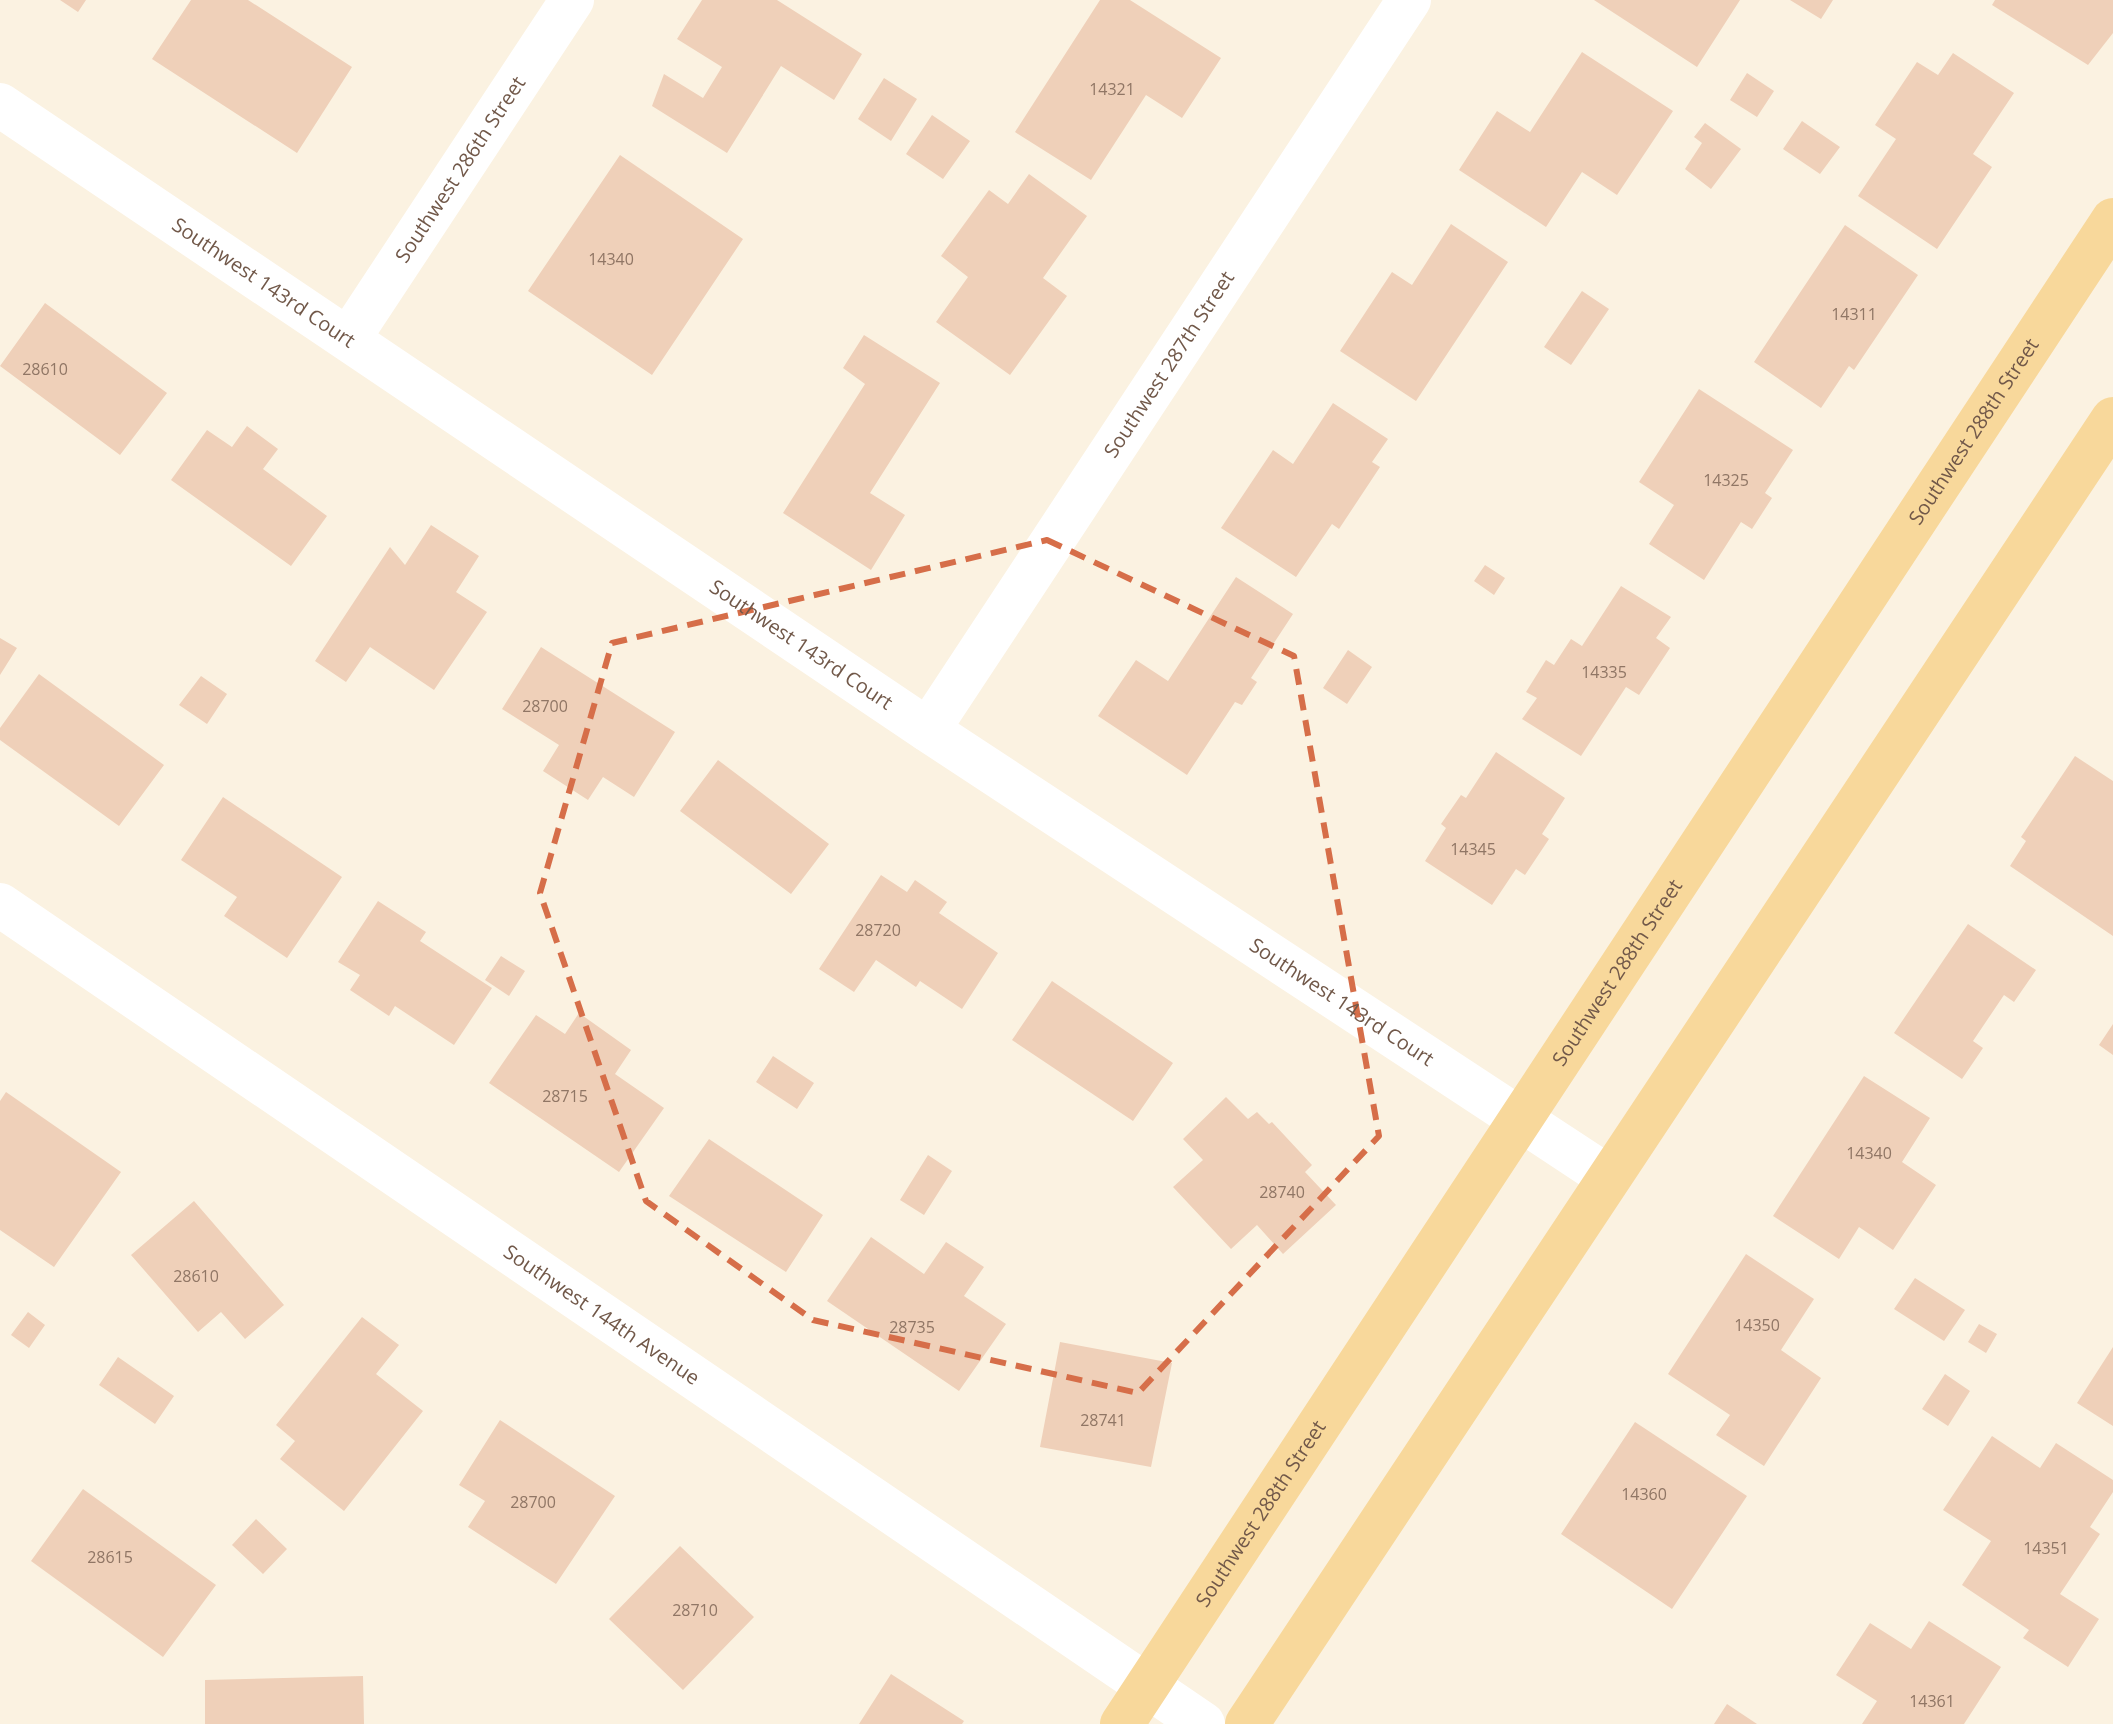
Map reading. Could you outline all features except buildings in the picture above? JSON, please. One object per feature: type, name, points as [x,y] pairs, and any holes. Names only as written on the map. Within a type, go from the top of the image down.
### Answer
[{"type":"main road","name":"Southwest 288th Street","points":[[1122,1724],[1517,1120],[2113,220]]},
{"type":"main road","points":[[1247,1724],[2113,419]]},
{"type":"street","name":"Southwest 286th Street","points":[[349,338],[572,0]]},
{"type":"street","name":"Southwest 287th Street","points":[[928,730],[1409,0]]},
{"type":"street","name":"Southwest 143rd Court","points":[[0,105],[928,730],[1608,1177]]},
{"type":"street","name":"Southwest 144th Avenue","points":[[0,905],[1203,1724]]},
{"type":"highlighted area","points":[[1047,540],[1294,656],[1379,1136],[1138,1393],[813,1320],[646,1201],[540,893],[612,643]]}]
